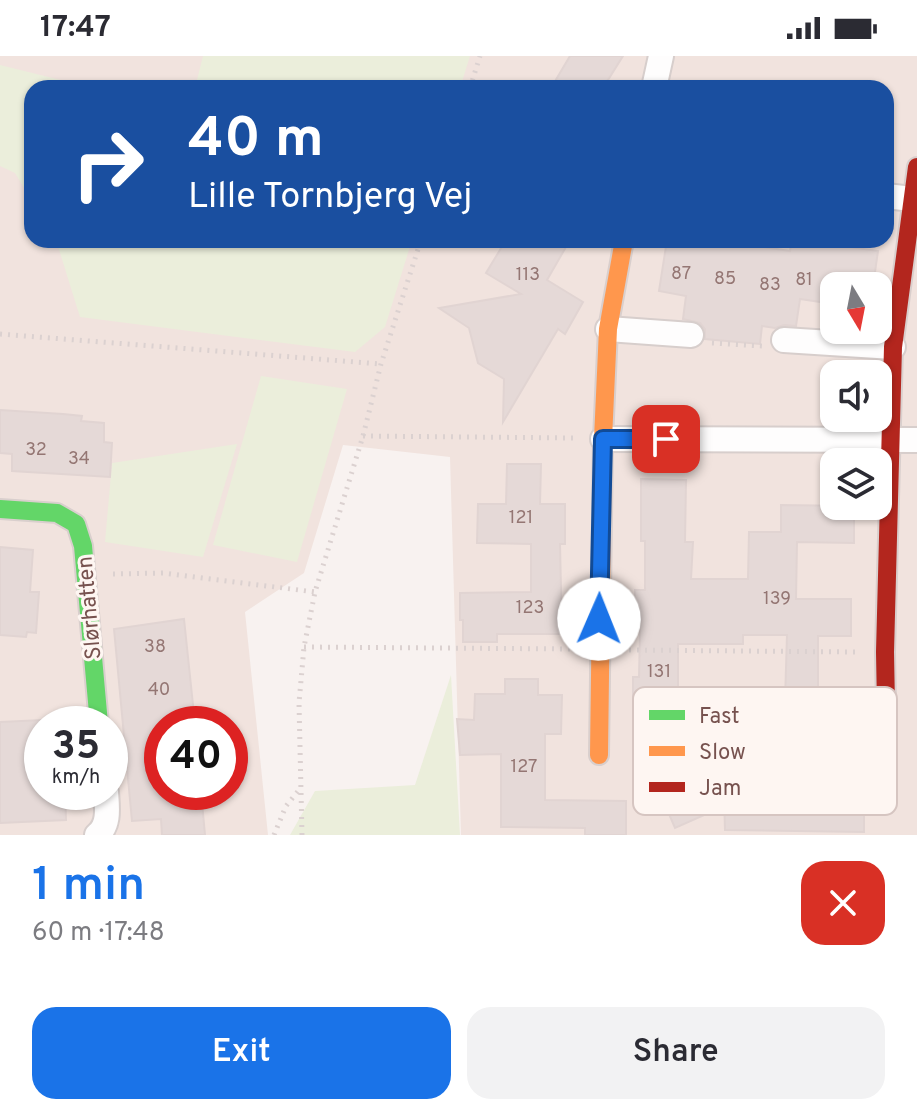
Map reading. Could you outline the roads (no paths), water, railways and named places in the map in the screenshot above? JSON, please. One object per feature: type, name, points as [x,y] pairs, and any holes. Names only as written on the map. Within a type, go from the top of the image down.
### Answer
[{"type":"street","points":[[656,80],[661,56]]},
{"type":"street","points":[[886,687],[893,347],[917,167]]},
{"type":"street","points":[[894,197],[912,199]]},
{"type":"street","points":[[599,755],[603,439],[608,329],[623,248]]},
{"type":"street","points":[[608,329],[691,335]]},
{"type":"street","points":[[784,340],[893,347]]},
{"type":"street","points":[[603,439],[917,440]]},
{"type":"street","name":"Slørhatten","points":[[0,509],[57,513],[76,524],[83,546],[97,706]]},
{"type":"street","points":[[97,835],[102,832],[108,810]]}]
